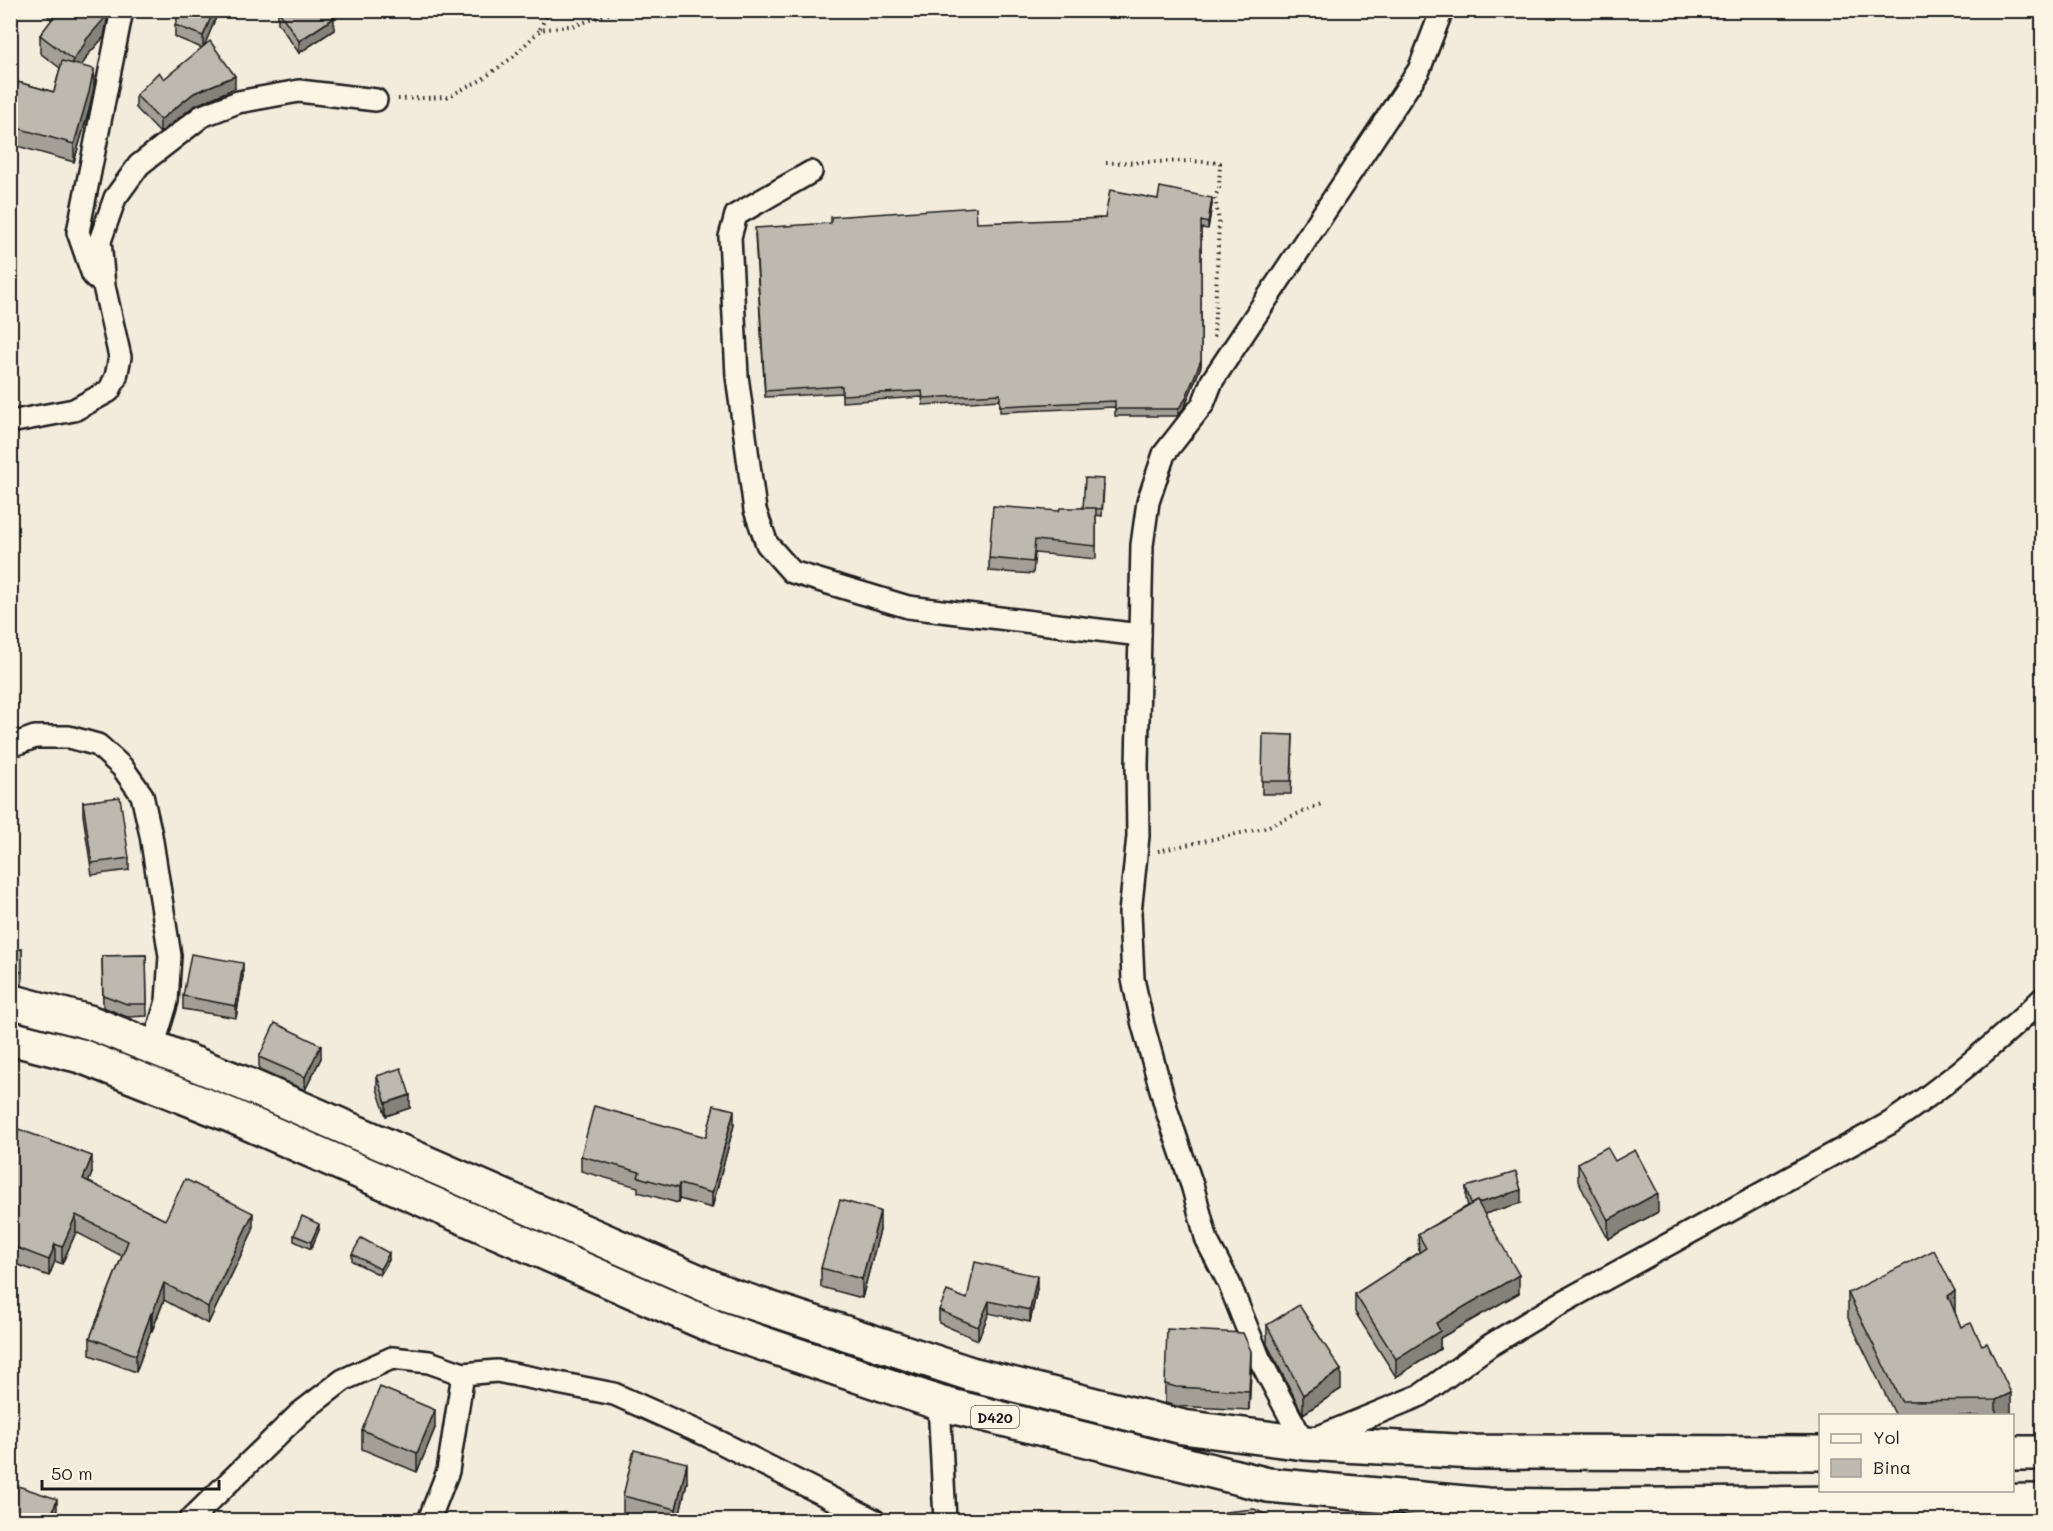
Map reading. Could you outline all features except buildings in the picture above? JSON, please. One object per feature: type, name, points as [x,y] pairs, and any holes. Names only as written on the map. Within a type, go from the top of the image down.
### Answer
[{"type":"highway","name":"D420","points":[[10,1001],[89,1022],[151,1046],[256,1089],[729,1294],[971,1374],[1183,1427],[1304,1443],[1475,1452],[1819,1453]]},
{"type":"highway","name":"D420","points":[[10,1038],[81,1056],[230,1115],[717,1328],[939,1403],[1268,1485],[1486,1513],[1566,1506],[2043,1501]]},
{"type":"highway","points":[[2014,1453],[2043,1453]]},
{"type":"street","points":[[104,286],[93,274],[78,232],[122,10]]},
{"type":"street","points":[[1442,10],[1419,70],[1212,381],[1203,404],[1164,454],[1148,502],[1142,545],[1137,765],[1138,836],[1130,913],[1133,979],[1161,1089],[1193,1188],[1207,1241],[1229,1282],[1259,1358],[1304,1443],[1421,1395],[1489,1346],[1552,1308],[1890,1123],[1931,1095],[1991,1047],[2043,999]]},
{"type":"street","points":[[10,422],[74,410],[109,391],[116,377],[120,357],[104,286],[100,241],[114,198],[139,165],[202,116],[238,102],[299,91],[376,100]]},
{"type":"street","points":[[811,172],[736,215],[730,237],[737,376],[755,510],[767,544],[792,572],[908,607],[1140,635]]},
{"type":"street","points":[[10,746],[35,737],[69,737],[98,745],[122,766],[142,795],[151,835],[170,956],[167,1000],[151,1046]]},
{"type":"street","points":[[190,1521],[300,1413],[343,1380],[392,1358],[429,1362],[463,1374],[497,1371],[614,1394],[706,1435],[873,1521]]},
{"type":"street","points":[[429,1521],[448,1472],[463,1374]]},
{"type":"street","points":[[939,1403],[945,1521]]},
{"type":"path","points":[[376,100],[447,97],[481,80],[513,57],[540,30],[549,10]]},
{"type":"path","points":[[540,30],[576,25],[619,10]]},
{"type":"path","points":[[1106,163],[1191,160],[1220,163],[1219,188],[1215,198],[1219,222],[1212,381]]},
{"type":"path","points":[[1136,856],[1264,828],[1321,804]]}]
